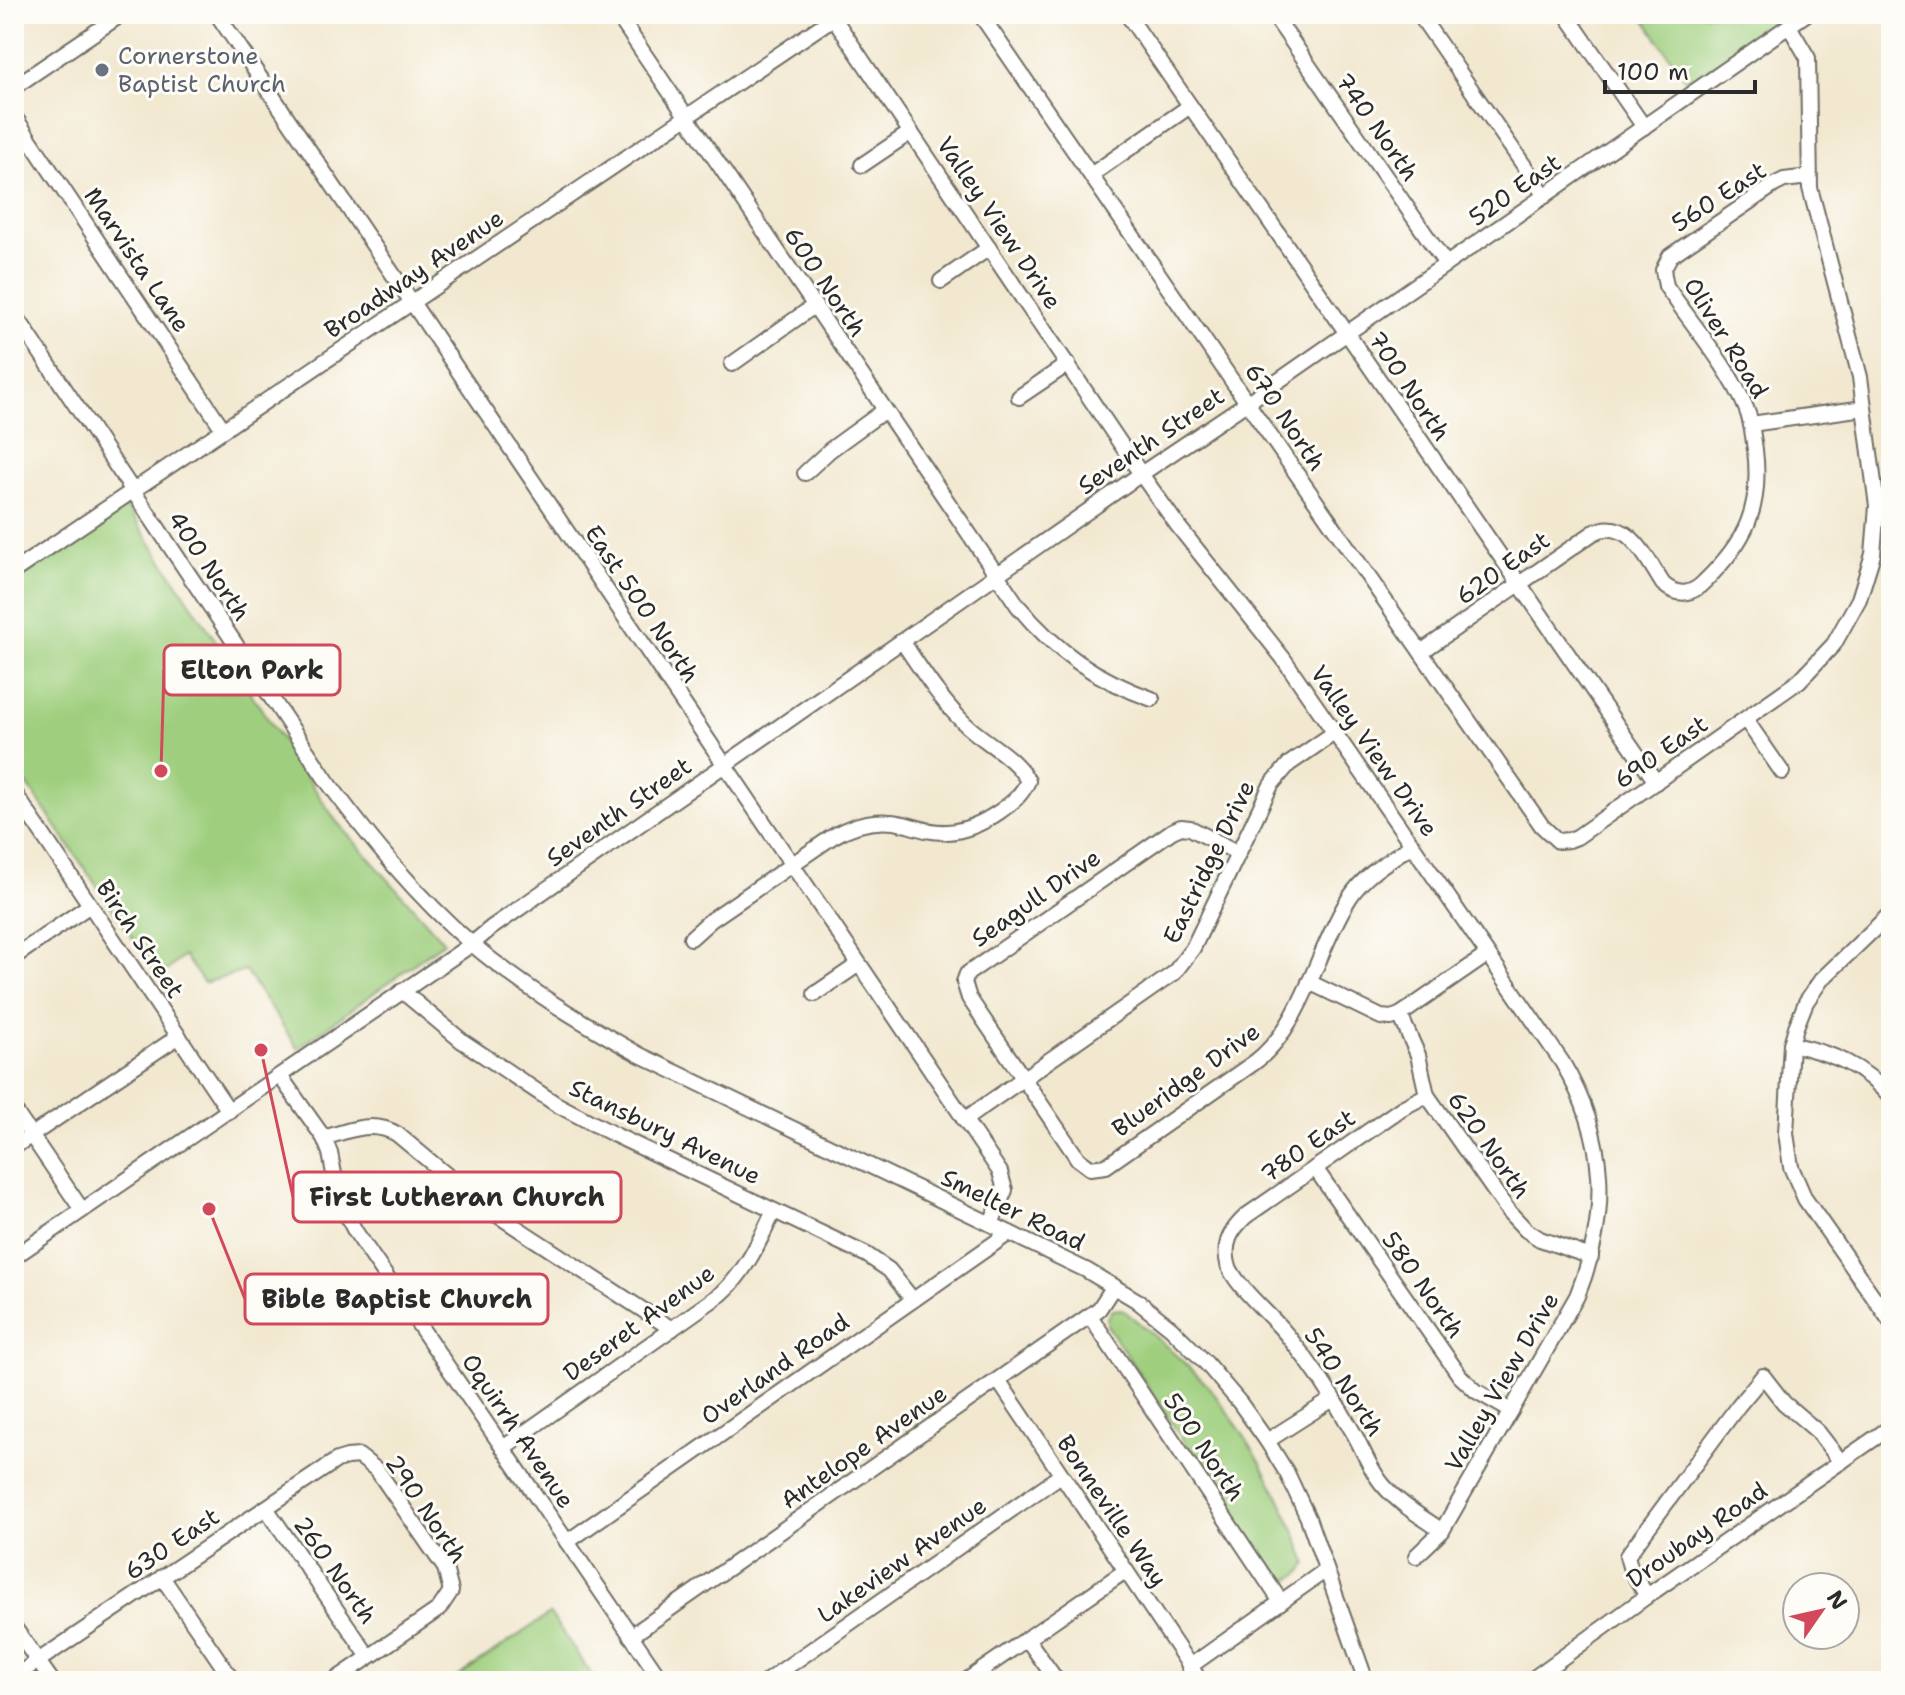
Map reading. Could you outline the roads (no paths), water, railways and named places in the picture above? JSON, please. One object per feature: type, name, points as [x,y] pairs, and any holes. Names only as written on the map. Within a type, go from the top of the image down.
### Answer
[{"type":"street","name":"East 500 North","points":[[217,14],[1004,1182],[1005,1190],[991,1224]]},
{"type":"street","name":"600 North","points":[[617,14],[1030,621],[1070,657],[1100,677],[1152,699]]},
{"type":"street","name":"670 North","points":[[980,14],[1542,826],[1558,841]]},
{"type":"street","name":"700 North","points":[[1127,14],[1656,782]]},
{"type":"street","name":"740 North","points":[[1273,14],[1446,264]]},
{"type":"street","points":[[1419,14],[1545,196]]},
{"type":"street","points":[[1566,14],[1644,127]]},
{"type":"street","name":"520 East","points":[[1248,402],[1806,14]]},
{"type":"street","name":"Broadway Avenue","points":[[14,571],[835,15]]},
{"type":"street","name":"Valley View Drive","points":[[835,15],[1141,474],[1178,526],[1283,658],[1562,1062],[1589,1118],[1597,1152],[1599,1217],[1591,1257],[1577,1296],[1442,1531],[1416,1556]]},
{"type":"street","points":[[14,87],[116,18]]},
{"type":"street","name":"690 East","points":[[1558,841],[1577,837],[1786,692],[1812,669],[1838,637],[1859,599],[1869,569],[1877,506],[1864,408],[1856,361],[1810,188],[1808,58],[1789,26]]},
{"type":"street","points":[[1091,175],[1190,106]]},
{"type":"street","name":"Marvista Lane","points":[[14,116],[223,429]]},
{"type":"street","points":[[862,165],[911,132]]},
{"type":"street","name":"560 East","points":[[1663,270],[1670,256],[1762,192],[1784,180],[1809,177]]},
{"type":"street","points":[[941,281],[989,248]]},
{"type":"street","name":"Oliver Road","points":[[1614,528],[1632,538],[1668,588],[1685,594],[1698,588],[1725,562],[1741,539],[1754,503],[1757,477],[1748,413],[1734,385],[1666,286],[1663,270]]},
{"type":"street","points":[[732,364],[814,306]]},
{"type":"street","name":"400 North","points":[[14,313],[334,791],[400,872],[472,944]]},
{"type":"street","points":[[1019,397],[1068,364]]},
{"type":"street","name":"Seventh Street","points":[[14,1257],[472,944],[996,575],[1248,402]]},
{"type":"street","points":[[1751,424],[1864,408]]},
{"type":"street","points":[[805,473],[830,450],[885,410]]},
{"type":"street","name":"620 East","points":[[1421,652],[1593,533],[1603,528],[1614,528]]},
{"type":"street","points":[[691,938],[711,920],[841,832],[860,824],[881,821],[937,832],[968,828],[1016,801],[1024,791],[1028,781],[1016,763],[974,732],[955,713],[902,641]]},
{"type":"street","points":[[1746,720],[1782,772]]},
{"type":"street","name":"Eastridge Drive","points":[[964,1120],[1174,973],[1193,948],[1276,778],[1296,759],[1334,733]]},
{"type":"street","name":"Birch Street","points":[[14,792],[229,1111]]},
{"type":"street","name":"Seagull Drive","points":[[1024,1079],[969,998],[964,982],[967,974],[1172,831],[1181,827],[1190,828],[1238,853]]},
{"type":"street","name":"Blueridge Drive","points":[[1024,1079],[1078,1159],[1090,1168],[1106,1166],[1269,1051],[1284,1031],[1356,888],[1412,845]]},
{"type":"street","points":[[14,957],[90,905]]},
{"type":"street","points":[[1889,919],[1821,980],[1806,1002],[1791,1044],[1786,1133],[1788,1156],[1805,1199],[1891,1322]]},
{"type":"street","name":"Smelter Road","points":[[472,944],[538,994],[640,1055],[1086,1270],[1136,1300],[1171,1328],[1240,1403],[1287,1473],[1366,1681]]},
{"type":"street","points":[[1309,982],[1381,1017],[1391,1018],[1400,1015],[1487,955]]},
{"type":"street","points":[[815,994],[859,964]]},
{"type":"street","name":"Stansbury Avenue","points":[[402,991],[462,1041],[556,1104],[875,1260],[895,1276],[913,1300]]},
{"type":"street","name":"620 North","points":[[1400,1015],[1418,1055],[1427,1095],[1509,1212],[1520,1225],[1540,1239],[1591,1257]]},
{"type":"street","points":[[14,1147],[179,1036]]},
{"type":"street","points":[[1791,1044],[1848,1062],[1872,1078],[1891,1098]]},
{"type":"street","name":"Oquirrh Avenue","points":[[280,1076],[324,1138],[346,1217],[662,1681]]},
{"type":"street","name":"780 East","points":[[1226,1246],[1233,1231],[1246,1216],[1402,1108],[1427,1095]]},
{"type":"street","points":[[14,1110],[82,1210]]},
{"type":"street","points":[[324,1138],[369,1126],[388,1129],[485,1207],[672,1329]]},
{"type":"street","name":"580 North","points":[[1315,1168],[1460,1376],[1476,1391],[1511,1411]]},
{"type":"street","name":"Deseret Avenue","points":[[503,1448],[721,1294],[754,1254],[774,1211]]},
{"type":"street","name":"Overland Road","points":[[567,1542],[1009,1233]]},
{"type":"street","name":"540 North","points":[[1226,1246],[1228,1266],[1233,1276],[1293,1342],[1333,1399],[1382,1484],[1442,1531]]},
{"type":"street","name":"Antelope Avenue","points":[[631,1636],[1090,1316],[1099,1309],[1114,1286]]},
{"type":"street","name":"500 North","points":[[1090,1316],[1281,1602]]},
{"type":"street","points":[[1647,1596],[1631,1570],[1627,1556],[1763,1376],[1784,1403],[1818,1432],[1841,1462]]},
{"type":"street","name":"Bonneville Way","points":[[998,1380],[1200,1681]]},
{"type":"street","points":[[1267,1441],[1333,1399]]},
{"type":"street","name":"Droubay Road","points":[[1530,1681],[1891,1427]]},
{"type":"street","name":"630 East","points":[[14,1677],[337,1460],[359,1456]]},
{"type":"street","name":"290 North","points":[[359,1456],[377,1470],[445,1568],[451,1591],[439,1609],[369,1657]]},
{"type":"street","name":"Lakeview Avenue","points":[[767,1681],[1061,1475]]},
{"type":"street","name":"260 North","points":[[266,1508],[369,1657]]},
{"type":"street","points":[[1189,1667],[1326,1570]]},
{"type":"street","points":[[966,1681],[1125,1571]]},
{"type":"street","points":[[162,1577],[233,1681]]},
{"type":"street","points":[[14,1627],[52,1681]]},
{"type":"street","points":[[1027,1639],[1057,1681]]},
{"type":"street","points":[[334,1681],[369,1657]]},
{"type":"place","name":"Cornerstone Baptist Church","points":[[102,70]]},
{"type":"place","name":"Elton Park","points":[[161,771]]},
{"type":"place","name":"First Lutheran Church","points":[[261,1050]]},
{"type":"place","name":"Bible Baptist Church","points":[[209,1209]]}]
